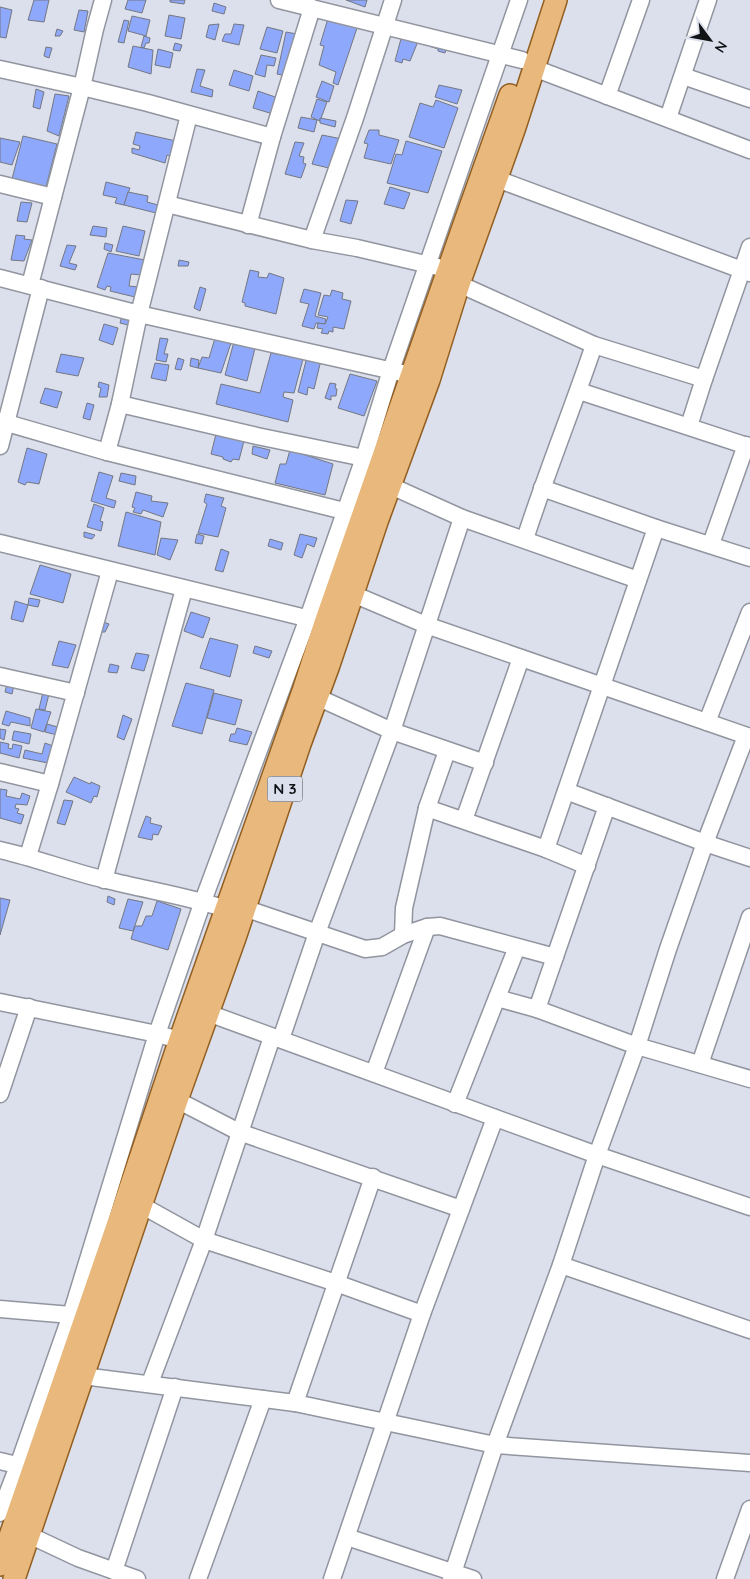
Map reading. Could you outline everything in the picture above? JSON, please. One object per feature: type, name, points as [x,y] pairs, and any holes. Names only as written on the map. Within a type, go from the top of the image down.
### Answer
[{"type":"main road","name":"N 3","points":[[0,1565],[26,1467],[126,1200],[188,1042],[235,909],[317,697],[430,380],[445,273],[497,179],[543,0]]},
{"type":"main road","name":"N 3","points":[[14,1579],[177,1100],[188,1042],[208,1013],[235,909],[303,691],[316,621],[401,373],[445,273],[528,64],[556,0]]},
{"type":"street","points":[[0,446],[3,422],[36,287],[52,197],[103,0]]},
{"type":"street","points":[[312,240],[355,118],[393,0]]},
{"type":"street","points":[[445,273],[499,55],[519,0]]},
{"type":"street","points":[[607,96],[641,0]]},
{"type":"street","points":[[287,1],[528,64],[750,150]]},
{"type":"street","points":[[668,118],[683,76],[704,1]]},
{"type":"street","points":[[248,225],[272,137],[312,8]]},
{"type":"street","points":[[0,69],[82,87],[272,137]]},
{"type":"street","points":[[683,76],[750,98]]},
{"type":"street","points":[[107,452],[189,115]]},
{"type":"street","points":[[497,179],[746,272]]},
{"type":"street","points":[[0,184],[52,197]]},
{"type":"street","points":[[167,204],[445,273],[594,345],[704,378]]},
{"type":"street","points":[[689,426],[704,378],[746,272],[750,248]]},
{"type":"street","points":[[0,278],[140,314],[401,373],[364,458],[354,513],[107,452],[3,422]]},
{"type":"street","points":[[525,539],[594,345]]},
{"type":"street","points":[[579,391],[748,446],[711,544]]},
{"type":"street","points":[[120,404],[257,436],[364,458]]},
{"type":"street","points":[[391,486],[462,518],[638,580]]},
{"type":"street","points":[[542,488],[656,528],[750,558]]},
{"type":"street","points":[[150,1383],[204,1240],[239,1132],[317,933],[392,731],[462,518]]},
{"type":"street","points":[[546,849],[656,528]]},
{"type":"street","points":[[0,543],[316,621],[203,901],[156,1034],[26,1467],[0,1513]]},
{"type":"street","points":[[28,856],[110,571]]},
{"type":"street","points":[[104,880],[184,589]]},
{"type":"street","points":[[353,594],[426,625],[748,737],[705,843],[561,1265],[495,1445],[453,1576]]},
{"type":"street","points":[[708,722],[749,618]]},
{"type":"street","points":[[464,820],[522,658]]},
{"type":"street","points":[[0,676],[76,693]]},
{"type":"street","points":[[317,697],[392,731],[447,751],[486,762]]},
{"type":"street","points":[[403,935],[404,908],[427,808],[447,751]]},
{"type":"street","points":[[0,772],[50,784]]},
{"type":"street","points":[[566,791],[750,858]]},
{"type":"street","points":[[537,1009],[607,806]]},
{"type":"street","points":[[427,808],[546,849],[587,866]]},
{"type":"street","points":[[0,850],[28,856],[104,880],[235,909],[365,949],[382,946],[403,935],[427,927],[440,926],[555,957]]},
{"type":"street","points":[[700,1064],[750,917]]},
{"type":"street","points":[[374,1073],[427,927]]},
{"type":"street","points":[[455,1104],[517,947]]},
{"type":"street","points":[[497,998],[537,1009],[637,1046],[750,1079]]},
{"type":"street","points":[[0,1002],[188,1042]]},
{"type":"street","points":[[0,1094],[29,1007]]},
{"type":"street","points":[[208,1013],[597,1155],[750,1206]]},
{"type":"street","points":[[177,1100],[239,1132],[461,1209]]},
{"type":"street","points":[[332,1579],[422,1314],[495,1118]]},
{"type":"street","points":[[295,1403],[373,1177]]},
{"type":"street","points":[[141,1205],[204,1240],[336,1283],[422,1314]]},
{"type":"street","points":[[561,1265],[750,1330]]},
{"type":"street","points":[[0,1309],[71,1315]]},
{"type":"street","points":[[84,1376],[295,1403],[495,1445],[750,1463]]},
{"type":"street","points":[[114,1571],[175,1387]]},
{"type":"street","points":[[198,1579],[263,1399]]},
{"type":"street","points":[[0,1461],[26,1467]]},
{"type":"street","points":[[725,1579],[750,1509]]},
{"type":"street","points":[[29,1535],[78,1558],[137,1579]]},
{"type":"street","points":[[347,1537],[453,1576],[473,1579]]},
{"type":"building","points":[[34,0],[49,0],[44,22],[28,20]]},
{"type":"building","points":[[128,0],[146,0],[142,13],[125,9]]},
{"type":"building","points":[[170,0],[185,0],[184,4],[170,2]]},
{"type":"building","points":[[346,0],[367,0],[365,7]]},
{"type":"building","points":[[214,3],[226,7],[224,14],[212,11]]},
{"type":"building","points":[[0,7],[12,10],[6,38],[0,37]]},
{"type":"building","points":[[79,10],[88,11],[84,32],[74,30]]},
{"type":"building","points":[[169,15],[185,18],[181,39],[165,36]]},
{"type":"building","points":[[329,15],[359,22],[338,85],[333,83],[336,72],[319,65],[324,46],[320,45]]},
{"type":"building","points":[[132,16],[150,20],[146,36],[128,31]]},
{"type":"building","points":[[124,20],[129,21],[124,43],[118,42]]},
{"type":"building","points":[[219,24],[215,40],[206,37],[209,25]]},
{"type":"building","points":[[234,24],[244,25],[239,45],[222,41],[225,34],[231,34]]},
{"type":"building","points":[[267,27],[283,31],[277,53],[260,49]]},
{"type":"building","points":[[57,29],[63,31],[60,36],[55,36]]},
{"type":"building","points":[[286,32],[297,34],[287,76],[277,74]]},
{"type":"building","points":[[402,35],[419,39],[410,61],[403,59],[402,63],[395,61]]},
{"type":"building","points":[[144,36],[150,38],[149,43],[146,43],[144,48],[141,47]]},
{"type":"building","points":[[430,41],[447,46],[445,53],[429,46]]},
{"type":"building","points":[[175,43],[182,45],[180,51],[173,50]]},
{"type":"building","points":[[133,46],[153,50],[151,74],[128,67]]},
{"type":"building","points":[[46,47],[52,48],[49,58],[44,56]]},
{"type":"building","points":[[158,49],[173,53],[170,68],[155,65]]},
{"type":"building","points":[[261,55],[276,58],[274,66],[267,65],[265,77],[255,74]]},
{"type":"building","points":[[197,69],[205,70],[200,86],[213,90],[212,97],[191,92]]},
{"type":"building","points":[[234,70],[253,76],[249,91],[229,85]]},
{"type":"building","points":[[322,81],[334,86],[329,102],[316,97]]},
{"type":"building","points":[[439,85],[462,90],[457,104],[435,97]]},
{"type":"building","points":[[36,89],[44,92],[40,109],[33,107]]},
{"type":"building","points":[[258,91],[278,98],[273,114],[253,108]]},
{"type":"building","points":[[55,94],[69,96],[59,136],[47,131]]},
{"type":"building","points":[[317,99],[327,102],[320,121],[311,117]]},
{"type":"building","points":[[436,100],[458,108],[444,148],[409,137],[420,103],[433,107]]},
{"type":"building","points":[[301,117],[317,120],[314,132],[298,128]]},
{"type":"building","points":[[320,118],[336,121],[335,127],[320,123]]},
{"type":"building","points":[[369,130],[379,130],[379,135],[399,140],[391,164],[364,158],[368,144],[364,143]]},
{"type":"building","points":[[136,132],[176,141],[172,157],[167,155],[165,163],[132,153],[132,148],[139,150],[140,146],[133,144]]},
{"type":"building","points":[[322,135],[342,139],[333,169],[312,164]]},
{"type":"building","points":[[23,136],[57,144],[46,187],[12,179]]},
{"type":"building","points":[[0,138],[20,142],[12,165],[0,162]]},
{"type":"building","points":[[406,141],[442,151],[428,193],[387,183],[396,154],[402,155]]},
{"type":"building","points":[[295,142],[304,143],[299,156],[304,157],[303,163],[306,164],[301,178],[285,174]]},
{"type":"building","points":[[106,182],[130,188],[124,205],[115,203],[117,198],[103,195]]},
{"type":"building","points":[[390,187],[410,193],[404,209],[384,204]]},
{"type":"building","points":[[128,192],[148,196],[147,202],[158,205],[156,213],[124,205]]},
{"type":"building","points":[[346,200],[358,201],[351,224],[340,221]]},
{"type":"building","points":[[21,202],[32,203],[27,222],[17,221]]},
{"type":"building","points":[[93,226],[107,228],[106,237],[90,235]]},
{"type":"building","points":[[123,226],[145,231],[139,256],[116,251]]},
{"type":"building","points":[[16,235],[25,236],[24,239],[32,240],[24,261],[11,260]]},
{"type":"building","points":[[105,243],[113,245],[111,252],[104,249]]},
{"type":"building","points":[[67,245],[76,246],[69,263],[77,265],[75,270],[60,266]]},
{"type":"building","points":[[108,253],[145,260],[141,275],[131,274],[129,286],[139,287],[135,297],[110,291],[111,287],[107,286],[105,290],[97,287]]},
{"type":"building","points":[[179,260],[189,262],[188,266],[178,266]]},
{"type":"building","points":[[250,270],[259,272],[258,277],[267,278],[269,273],[284,278],[276,314],[245,306],[245,303],[242,302]]},
{"type":"building","points":[[200,287],[206,289],[200,311],[194,308]]},
{"type":"building","points":[[304,289],[321,293],[315,316],[326,319],[325,324],[316,323],[314,329],[302,326],[309,304],[300,302]]},
{"type":"building","points":[[332,290],[343,293],[342,299],[351,301],[344,329],[333,327],[333,332],[329,331],[328,334],[321,333],[323,329],[317,328],[318,323],[325,324],[328,317],[318,315],[324,295],[330,296]]},
{"type":"building","points":[[122,316],[129,318],[128,325],[120,323]]},
{"type":"building","points":[[104,324],[118,328],[113,345],[99,340]]},
{"type":"building","points":[[216,335],[232,340],[221,373],[198,368],[202,357],[209,358]]},
{"type":"building","points":[[160,338],[168,339],[164,354],[168,354],[166,362],[156,360]]},
{"type":"building","points":[[235,338],[256,344],[247,381],[225,375]]},
{"type":"building","points":[[271,353],[303,359],[294,393],[284,392],[283,397],[293,400],[288,422],[216,404],[221,384],[260,393]]},
{"type":"building","points":[[61,354],[84,358],[78,376],[56,372]]},
{"type":"building","points":[[307,357],[321,360],[314,389],[308,387],[307,395],[298,392]]},
{"type":"building","points":[[178,358],[184,360],[181,370],[175,369]]},
{"type":"building","points":[[191,358],[199,360],[198,368],[190,366]]},
{"type":"building","points":[[155,363],[169,365],[166,381],[151,378]]},
{"type":"building","points":[[350,374],[377,381],[364,416],[338,408]]},
{"type":"building","points":[[99,382],[109,385],[107,397],[99,397],[101,388],[98,387]]},
{"type":"building","points":[[330,383],[336,384],[335,388],[337,389],[336,396],[331,396],[331,400],[325,398]]},
{"type":"building","points":[[45,388],[62,392],[57,408],[40,403]]},
{"type":"building","points":[[87,403],[94,405],[90,420],[83,418]]},
{"type":"building","points":[[217,430],[244,441],[239,460],[233,459],[231,462],[223,459],[223,457],[211,454]]},
{"type":"building","points":[[253,446],[270,450],[267,459],[252,454]]},
{"type":"building","points":[[27,448],[47,454],[39,484],[27,482],[25,485],[18,482]]},
{"type":"building","points":[[290,450],[333,464],[325,495],[275,483],[280,464],[286,464]]},
{"type":"building","points":[[99,472],[113,476],[106,498],[116,501],[114,508],[91,501]]},
{"type":"building","points":[[121,473],[136,476],[135,485],[119,481]]},
{"type":"building","points":[[136,492],[152,496],[151,501],[168,503],[163,517],[143,510],[141,514],[133,512],[135,508],[132,507]]},
{"type":"building","points":[[206,494],[224,498],[221,506],[226,508],[218,537],[198,533],[207,504],[204,502]]},
{"type":"building","points":[[94,504],[104,508],[100,521],[103,522],[101,531],[87,527]]},
{"type":"building","points":[[126,512],[161,522],[155,555],[118,546]]},
{"type":"building","points":[[84,532],[95,535],[92,539],[84,537]]},
{"type":"building","points":[[197,534],[204,536],[202,544],[195,543]]},
{"type":"building","points":[[300,534],[317,538],[314,547],[307,544],[302,558],[294,555]]},
{"type":"building","points":[[161,538],[178,540],[170,560],[157,555]]},
{"type":"building","points":[[270,539],[283,543],[281,550],[268,546]]},
{"type":"building","points":[[221,549],[229,552],[223,572],[215,570]]},
{"type":"building","points":[[40,565],[71,574],[63,603],[30,594]]},
{"type":"building","points":[[29,598],[40,600],[38,607],[28,605]]},
{"type":"building","points":[[15,601],[28,605],[23,622],[11,619]]},
{"type":"building","points":[[191,612],[210,618],[203,638],[184,631]]},
{"type":"building","points":[[103,622],[109,624],[105,632],[100,632]]},
{"type":"building","points":[[210,638],[238,645],[230,677],[200,668]]},
{"type":"building","points":[[59,641],[76,645],[68,668],[52,665]]},
{"type":"building","points":[[255,646],[272,651],[269,658],[253,653]]},
{"type":"building","points":[[136,653],[149,655],[144,671],[131,668]]},
{"type":"building","points":[[110,664],[119,666],[117,673],[108,672]]},
{"type":"building","points":[[186,683],[214,690],[202,734],[172,726]]},
{"type":"building","points":[[7,684],[14,685],[12,694],[5,692]]},
{"type":"building","points":[[43,692],[49,694],[45,710],[39,709]]},
{"type":"building","points":[[214,693],[242,700],[235,725],[207,718]]},
{"type":"building","points":[[36,709],[51,712],[44,732],[31,728]]},
{"type":"building","points":[[6,711],[30,718],[30,726],[11,722],[9,726],[2,724]]},
{"type":"building","points":[[123,715],[132,719],[124,740],[117,737]]},
{"type":"building","points":[[47,724],[61,728],[57,735],[45,732]]},
{"type":"building","points":[[237,728],[252,732],[247,745],[229,741],[231,734],[235,734]]},
{"type":"building","points":[[0,729],[6,730],[4,740],[0,738]]},
{"type":"building","points":[[14,731],[31,734],[29,744],[12,740]]},
{"type":"building","points":[[0,742],[9,744],[8,748],[12,749],[13,744],[22,746],[19,758],[0,753]]},
{"type":"building","points":[[45,743],[53,746],[48,763],[23,758],[25,750],[42,754]]},
{"type":"building","points":[[74,777],[100,786],[97,797],[94,796],[91,803],[66,792]]},
{"type":"building","points":[[0,789],[7,790],[6,796],[20,799],[22,793],[30,796],[27,805],[16,804],[15,808],[19,809],[17,813],[24,815],[21,824],[0,818]]},
{"type":"building","points":[[64,800],[73,801],[65,825],[57,823]]},
{"type":"building","points":[[146,816],[151,818],[150,823],[162,826],[158,835],[153,834],[152,840],[138,837]]},
{"type":"building","points":[[108,896],[115,899],[114,905],[107,902]]},
{"type":"building","points":[[0,898],[10,900],[0,935]]},
{"type":"building","points":[[128,899],[143,902],[133,931],[119,928]]},
{"type":"building","points":[[157,901],[181,909],[168,950],[131,939],[135,926],[142,926],[146,916],[152,916]]}]
